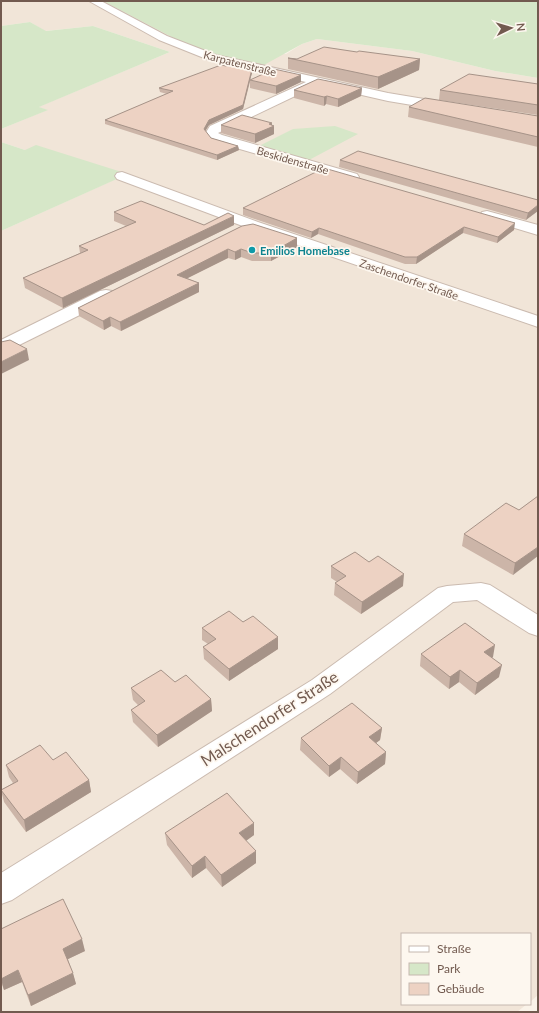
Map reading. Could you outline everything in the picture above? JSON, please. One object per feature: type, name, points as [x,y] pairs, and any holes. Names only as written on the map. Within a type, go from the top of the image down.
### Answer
[{"type":"street","name":"Karpatenstraße","points":[[94,1],[163,38],[213,58],[388,97],[458,108]]},
{"type":"street","name":"Beskidenstraße","points":[[318,81],[214,129],[211,134],[217,138],[362,180]]},
{"type":"street","name":"Zaschendorfer Straße","points":[[122,176],[247,221],[253,225],[538,322]]},
{"type":"street","points":[[477,212],[538,230]]},
{"type":"street","points":[[230,233],[253,225]]},
{"type":"street","points":[[1,347],[118,289]]},
{"type":"street","name":"Malschendorfer Straße","points":[[1,890],[320,687],[447,594],[481,591],[538,627]]},
{"type":"shaded area","points":[[1,1],[103,1],[185,44],[286,54],[302,44],[317,39],[412,51],[495,71],[538,78],[538,995],[531,1001],[531,933],[401,933],[401,1005],[526,1005],[517,1012],[1,1012],[1,231],[127,174],[25,150],[1,142],[1,129],[47,110],[38,107],[170,52],[93,26],[45,31],[30,22],[1,26]]},
{"type":"green space","points":[[103,1],[538,1],[538,78],[495,71],[412,51],[317,39],[302,44],[264,65],[221,56],[185,44]]},
{"type":"green space","points":[[30,22],[46,31],[93,26],[170,52],[39,107],[48,110],[1,129],[1,26]]},
{"type":"green space","points":[[335,126],[358,134],[309,160],[259,146],[293,129]]},
{"type":"green space","points":[[1,142],[25,150],[36,145],[128,174],[1,231]]},
{"type":"building","points":[[324,47],[420,59],[378,77],[288,58],[297,59]]},
{"type":"building","points":[[230,64],[252,69],[243,105],[209,120],[204,129],[211,138],[238,146],[217,155],[105,120],[173,91],[159,88],[221,65],[226,66]]},
{"type":"building","points":[[274,69],[301,75],[276,86],[250,80]]},
{"type":"building","points":[[469,74],[538,84],[538,105],[440,90]]},
{"type":"building","points":[[318,79],[362,88],[338,99],[294,90]]},
{"type":"building","points":[[425,98],[538,116],[538,137],[409,107]]},
{"type":"building","points":[[242,115],[272,123],[269,124],[274,126],[255,134],[221,125]]},
{"type":"building","points":[[358,151],[538,200],[538,205],[528,213],[340,160]]},
{"type":"building","points":[[324,168],[515,223],[498,237],[464,227],[417,257],[405,257],[319,228],[312,232],[243,208]]},
{"type":"building","points":[[141,201],[204,225],[228,213],[234,216],[62,298],[23,278],[88,250],[79,246],[136,222],[114,212]]},
{"type":"building","points":[[253,224],[297,238],[271,253],[252,253],[241,249],[235,252],[228,249],[177,275],[199,283],[120,322],[110,317],[103,321],[78,308],[242,226]]},
{"type":"building","points":[[10,340],[27,349],[1,362],[1,342]]},
{"type":"building","points":[[538,496],[538,547],[515,563],[464,534],[506,503],[519,510]]},
{"type":"building","points":[[355,552],[369,562],[378,556],[404,574],[362,602],[335,583],[346,576],[331,566]]},
{"type":"building","points":[[229,611],[243,622],[253,616],[278,637],[229,669],[203,647],[216,639],[202,628]]},
{"type":"building","points":[[465,623],[495,645],[484,652],[502,665],[477,683],[460,670],[450,677],[421,654]]},
{"type":"building","points":[[161,670],[175,682],[186,675],[211,699],[157,735],[131,710],[145,701],[131,688]]},
{"type":"building","points":[[352,703],[382,728],[369,737],[386,752],[358,772],[341,757],[329,766],[301,738]]},
{"type":"building","points":[[40,745],[53,760],[66,752],[89,780],[24,820],[1,790],[18,781],[6,765]]},
{"type":"building","points":[[227,793],[254,823],[239,833],[256,851],[221,875],[205,856],[192,866],[165,833]]},
{"type":"building","points":[[63,899],[82,939],[63,949],[73,973],[28,995],[18,970],[1,979],[1,929]]},
{"type":"place","name":"Emilios Homebase","points":[[252,250]]}]
